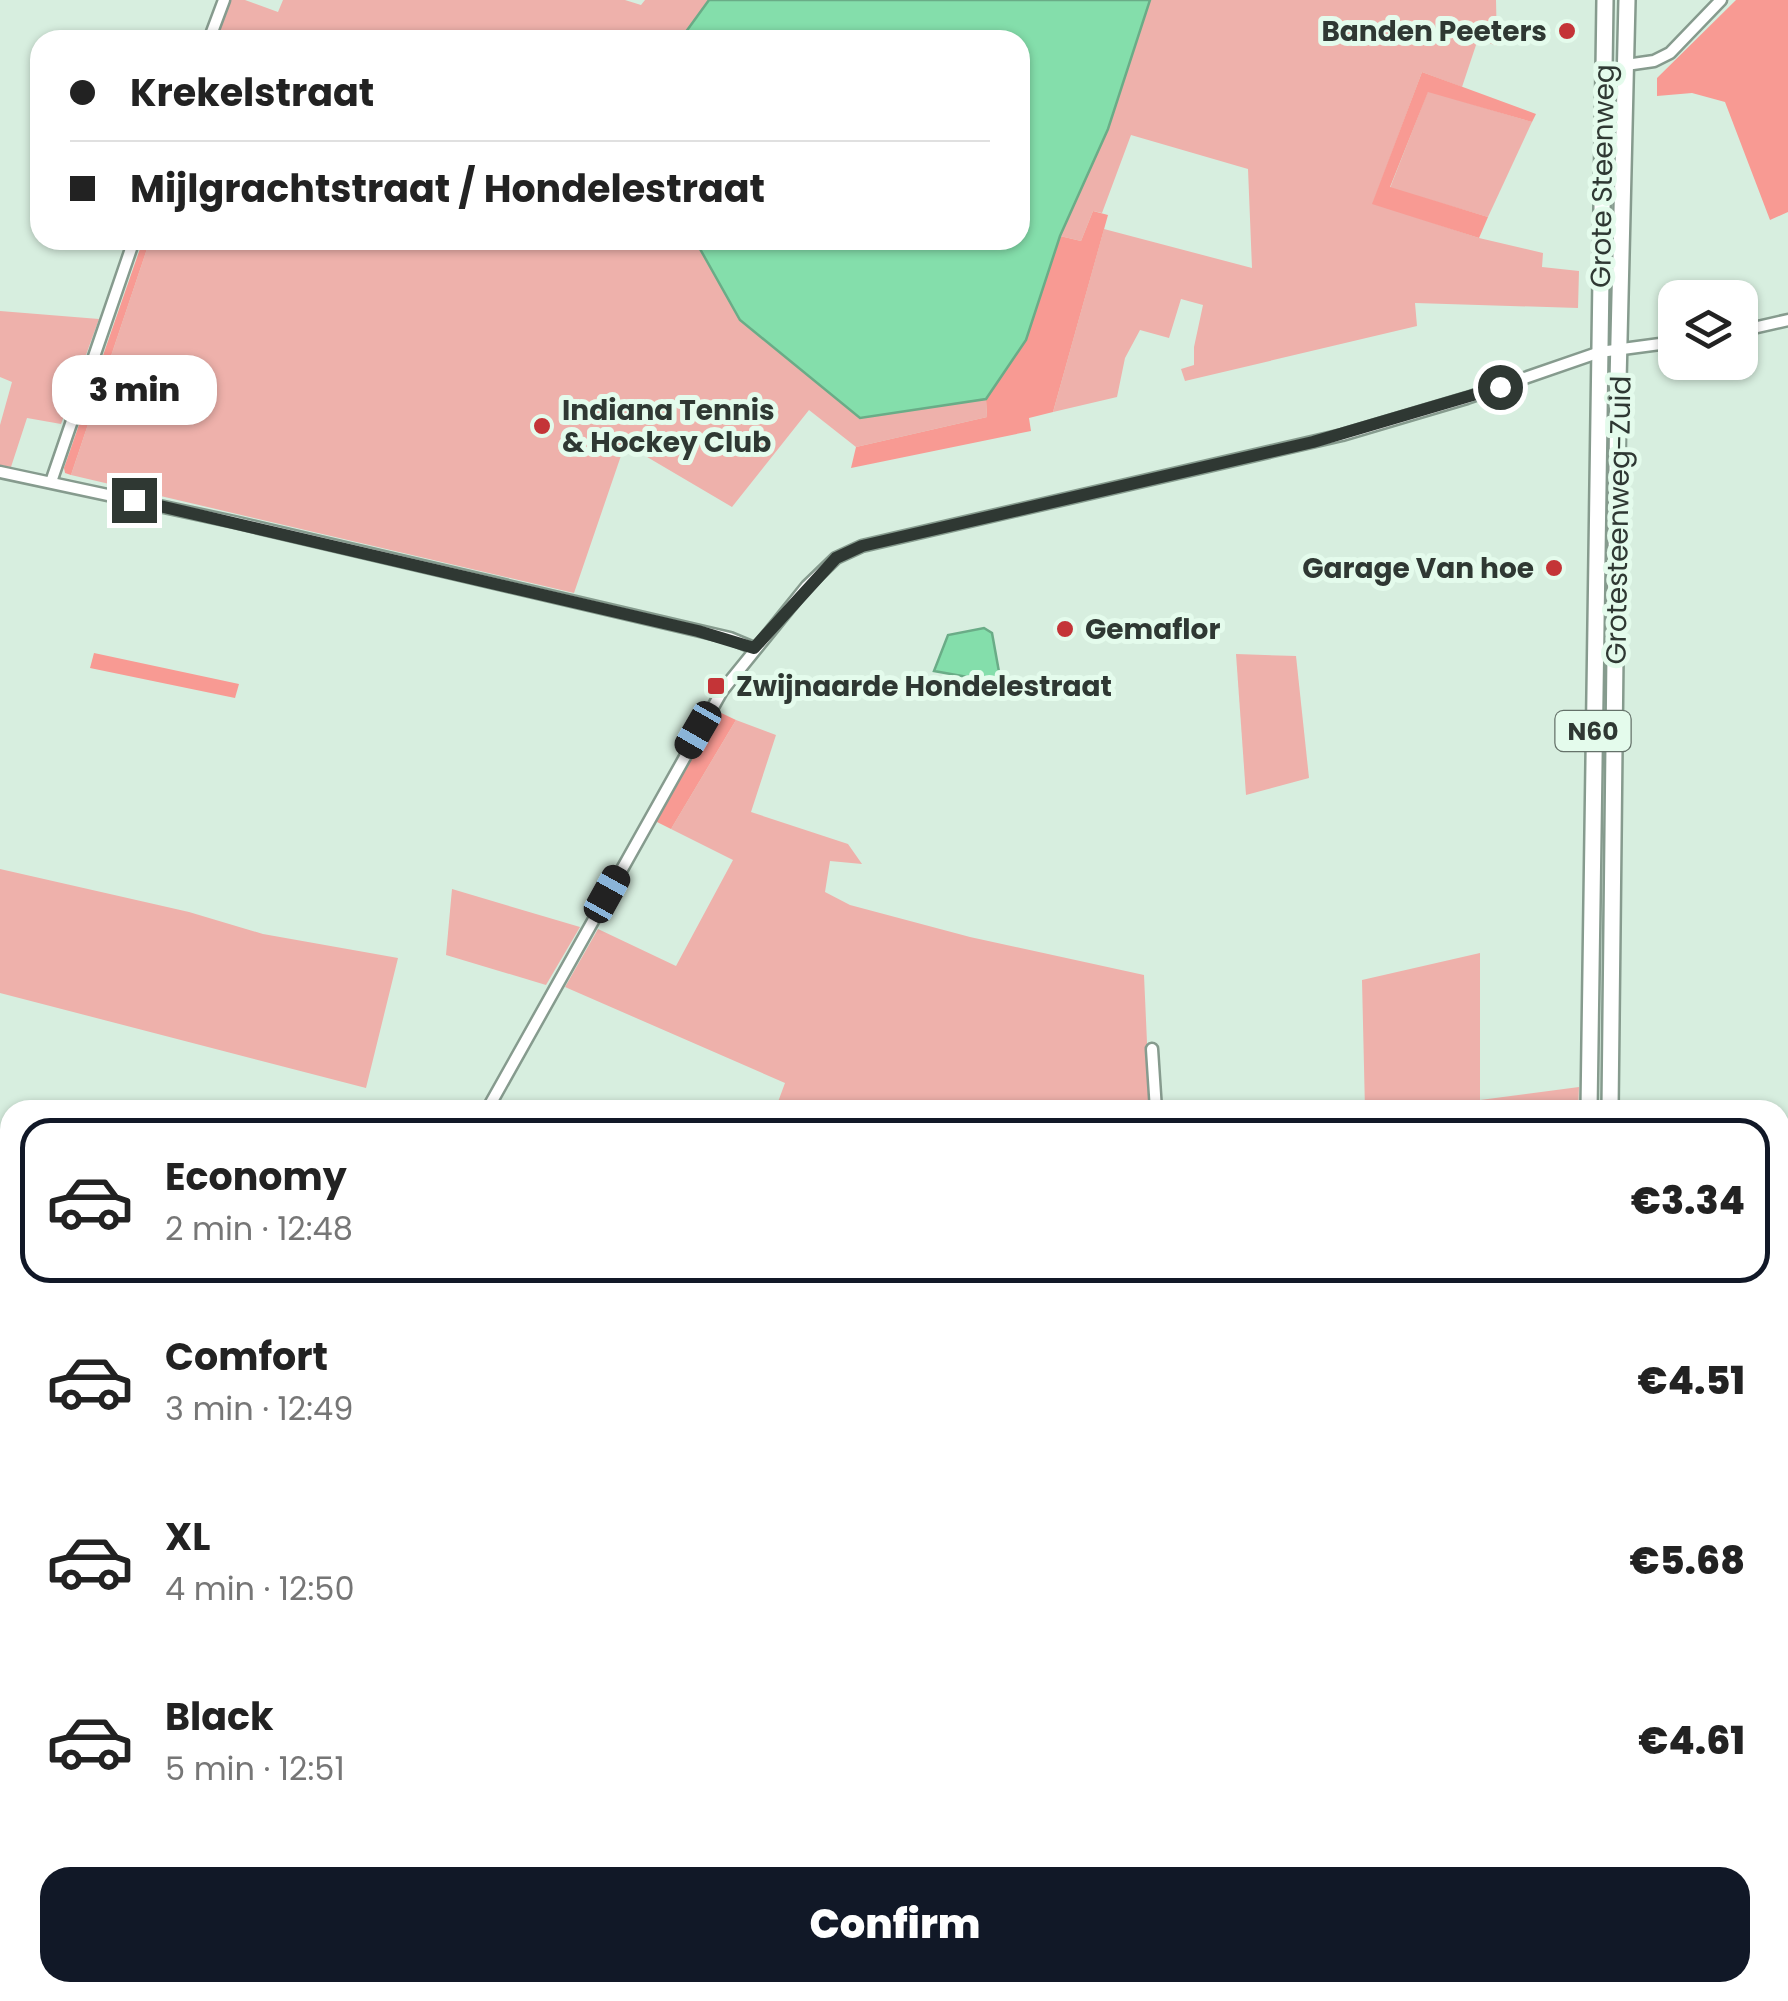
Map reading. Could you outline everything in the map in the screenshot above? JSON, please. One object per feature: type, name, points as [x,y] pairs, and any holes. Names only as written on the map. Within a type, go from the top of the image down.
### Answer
[{"type":"highway","name":"Grote Steenweg","points":[[1600,352],[1605,0]]},
{"type":"highway","name":"Grote Steenweg","points":[[1620,350],[1626,0]]},
{"type":"highway","name":"Grotesteenweg-Zuid","points":[[1610,1100],[1620,350]]},
{"type":"highway","name":"Grotesteenweg-Zuid","points":[[1589,1100],[1600,352]]},
{"type":"street","points":[[213,30],[224,0]]},
{"type":"street","points":[[1626,65],[1670,54],[1720,0]]},
{"type":"street","points":[[50,482],[131,250]]},
{"type":"street","points":[[1758,327],[1788,320]]},
{"type":"street","points":[[493,1100],[722,691],[754,648],[836,558],[862,546],[1342,435],[1467,398],[1600,352],[1658,344]]},
{"type":"street","points":[[0,472],[730,638],[754,648]]},
{"type":"street","points":[[1152,1049],[1155,1100]]},
{"type":"shaded area","points":[[231,0],[245,0],[278,12],[283,0],[625,0],[641,5],[645,0],[709,0],[687,30],[220,30]]},
{"type":"shaded area","points":[[709,0],[1150,0],[1108,129],[1060,236],[1026,340],[986,399],[860,418],[740,320],[701,250],[1030,250],[1030,30],[687,30]]},
{"type":"shaded area","points":[[1150,0],[1496,0],[1497,46],[1478,39],[1462,87],[1422,72],[1373,203],[1479,238],[1543,253],[1542,267],[1579,271],[1578,308],[1415,303],[1417,326],[1185,381],[1181,369],[1194,365],[1203,305],[1181,299],[1169,338],[1140,330],[1125,358],[1117,397],[1053,412],[1104,229],[1252,268],[1248,169],[1131,135],[1102,213],[1093,211],[1081,241],[1060,236],[1108,129]]},
{"type":"shaded area","points":[[1736,0],[1788,0],[1788,212],[1770,220],[1725,102],[1692,93],[1657,96],[1657,78]]},
{"type":"shaded area","points":[[1422,72],[1536,114],[1532,122],[1428,92],[1390,187],[1488,217],[1479,238],[1372,204]]},
{"type":"shaded area","points":[[1428,91],[1532,122],[1488,217],[1390,188]]},
{"type":"shaded area","points":[[1093,211],[1108,215],[1053,412],[1029,418],[1031,431],[851,468],[856,447],[987,417],[986,399],[1026,340],[1060,236],[1081,241]]},
{"type":"shaded area","points":[[140,250],[147,250],[71,475],[64,468]]},
{"type":"shaded area","name":"Indiana Tennis & Hockey Club","points":[[147,250],[701,250],[740,320],[860,418],[986,399],[987,417],[856,447],[809,410],[732,507],[625,444],[574,593],[71,475]]},
{"type":"shaded area","points":[[0,311],[99,319],[61,424],[27,418],[11,467],[0,465],[0,425],[12,382],[0,377]]},
{"type":"shaded area","points":[[984,628],[992,633],[1001,683],[934,671],[948,635]]},
{"type":"shaded area","points":[[94,653],[239,684],[235,698],[90,668]]},
{"type":"shaded area","points":[[1236,654],[1296,656],[1309,778],[1246,795]]},
{"type":"shaded area","points":[[717,711],[736,720],[671,829],[653,820]]},
{"type":"shaded area","points":[[736,720],[776,735],[751,812],[848,844],[862,864],[830,861],[825,892],[850,905],[970,937],[1144,975],[1150,1100],[779,1100],[785,1083],[565,987],[598,929],[676,966],[733,860],[671,829]]},
{"type":"shaded area","points":[[0,869],[189,912],[263,934],[398,958],[366,1088],[0,993]]},
{"type":"shaded area","points":[[452,889],[580,927],[546,985],[446,955]]},
{"type":"shaded area","points":[[1480,953],[1480,1100],[1365,1100],[1362,980]]},
{"type":"shaded area","points":[[1579,1087],[1578,1100],[1480,1100]]},
{"type":"place","name":"Banden Peeters","points":[[1567,31]]},
{"type":"place","name":"Indiana Tennis & Hockey Club","points":[[542,426]]},
{"type":"place","name":"Garage Van hoe","points":[[1554,568]]},
{"type":"place","name":"Gemaflor","points":[[1065,629]]},
{"type":"place","name":"Zwijnaarde Hondelestraat","points":[[716,686]]},
{"type":"route","points":[[134,500],[730,638],[754,648],[836,558],[862,546],[1313,442],[1500,387]]}]
